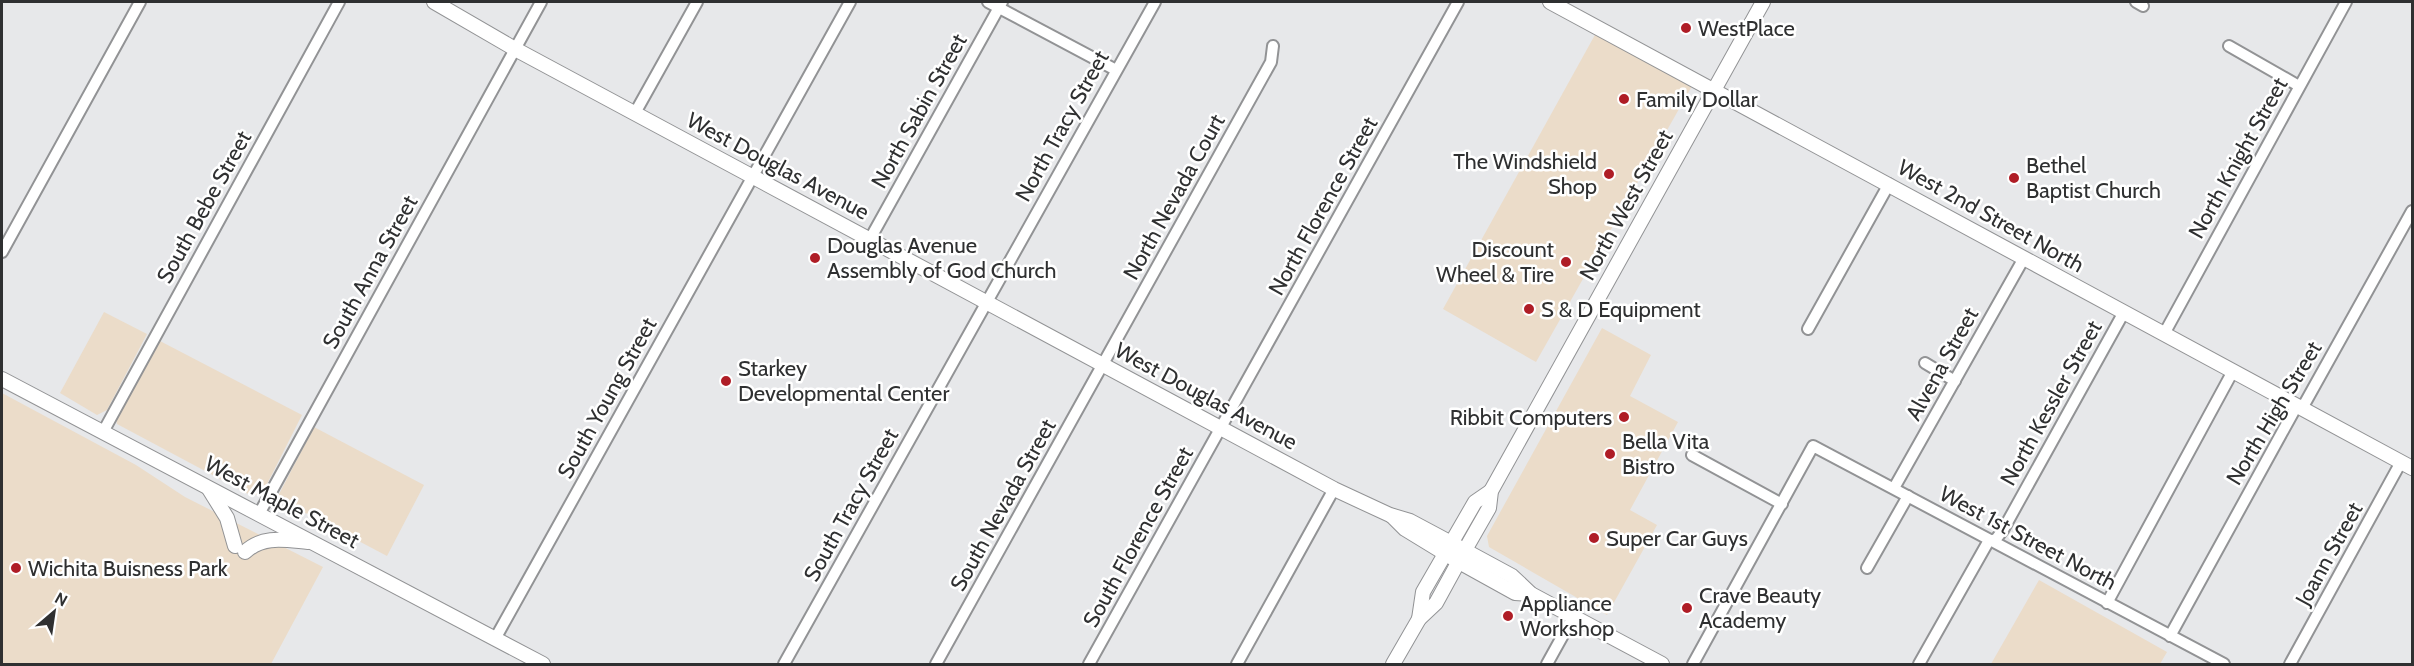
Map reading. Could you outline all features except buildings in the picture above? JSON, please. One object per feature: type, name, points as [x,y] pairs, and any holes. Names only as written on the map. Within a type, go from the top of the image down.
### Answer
[{"type":"street","points":[[2,252],[140,2]]},
{"type":"street","name":"South Bebe Street","points":[[102,432],[339,2]]},
{"type":"street","name":"West Douglas Avenue","points":[[434,2],[515,49],[1221,429],[1334,489],[1390,515],[1405,529],[1512,576],[1531,594],[1662,664]]},
{"type":"street","name":"South Anna Street","points":[[259,514],[541,2]]},
{"type":"street","points":[[635,113],[697,2]]},
{"type":"street","name":"South Young Street","points":[[495,639],[850,2]]},
{"type":"street","points":[[988,2],[1000,4],[1116,70]]},
{"type":"street","name":"North Tracy Street","points":[[987,302],[1155,2]]},
{"type":"street","name":"North Florence Street","points":[[1221,429],[1458,2]]},
{"type":"street","name":"West 2nd Street North","points":[[1550,2],[2407,465]]},
{"type":"street","name":"North West Street","points":[[1419,619],[1436,603],[1489,508],[1491,491],[1763,2]]},
{"type":"street","name":"North Knight Street","points":[[2164,334],[2346,2]]},
{"type":"street","name":"North Sabin Street","points":[[870,239],[1000,4]]},
{"type":"street","name":"North Nevada Court","points":[[1103,364],[1271,62],[1273,46]]},
{"type":"street","points":[[2229,46],[2299,86]]},
{"type":"street","points":[[1808,329],[1889,184]]},
{"type":"street","name":"North High Street","points":[[2170,636],[2295,409],[2305,403],[2412,211]]},
{"type":"street","name":"Alvena Street","points":[[1894,489],[2024,258]]},
{"type":"street","name":"South Tracy Street","points":[[784,664],[987,302]]},
{"type":"street","name":"North Kessler Street","points":[[1919,664],[1988,542],[1996,539],[2003,530],[2124,312]]},
{"type":"street","points":[[1925,363],[1955,381]]},
{"type":"street","name":"South Nevada Street","points":[[936,664],[1103,364]]},
{"type":"street","points":[[2107,603],[2233,371]]},
{"type":"street","name":"West Maple Street","points":[[2,379],[543,664]]},
{"type":"street","name":"South Florence Street","points":[[1089,664],[1221,429]]},
{"type":"street","name":"West 1st Street North","points":[[1782,504],[1813,446],[2224,664]]},
{"type":"street","points":[[1692,455],[1782,504],[1693,664]]},
{"type":"street","name":"Joann Street","points":[[2290,664],[2407,465]]},
{"type":"street","points":[[208,487],[227,518],[240,549],[269,540],[312,542]]},
{"type":"street","points":[[1237,664],[1334,489]]},
{"type":"street","name":"North West Street","points":[[1419,619],[1423,592],[1475,502],[1491,491]]},
{"type":"street","points":[[1867,568],[1908,496]]},
{"type":"street","points":[[1547,664],[1573,617]]},
{"type":"street","points":[[1393,664],[1419,619]]},
{"type":"shaded area","points":[[1596,33],[1692,86],[1536,362],[1443,309]]},
{"type":"shaded area","points":[[104,312],[147,334],[107,410],[97,415],[60,393]]},
{"type":"shaded area","points":[[1602,328],[1651,355],[1630,396],[1678,422],[1630,510],[1657,525],[1607,615],[1489,547],[1487,536]]},
{"type":"shaded area","points":[[160,341],[302,415],[264,490],[259,494],[252,496],[117,424],[116,419]]},
{"type":"shaded area","points":[[2,393],[136,465],[185,497],[323,567],[271,664],[2,664]]},
{"type":"shaded area","points":[[314,427],[424,485],[387,556],[277,498]]},
{"type":"shaded area","points":[[2039,580],[2167,652],[2160,664],[1991,664]]},
{"type":"place","name":"WestPlace","points":[[1686,28]]},
{"type":"place","name":"Family Dollar","points":[[1624,99]]},
{"type":"place","name":"The Windshield Shop","points":[[1609,174]]},
{"type":"place","name":"Bethel Baptist Church","points":[[2014,178]]},
{"type":"place","name":"Douglas Avenue Assembly of God Church","points":[[815,258]]},
{"type":"place","name":"Discount Wheel & Tire","points":[[1566,262]]},
{"type":"place","name":"S & D Equipment","points":[[1529,309]]},
{"type":"place","name":"Starkey Developmental Center","points":[[726,381]]},
{"type":"place","name":"Ribbit Computers","points":[[1624,417]]},
{"type":"place","name":"Bella Vita Bistro","points":[[1610,454]]},
{"type":"place","name":"Super Car Guys","points":[[1594,538]]},
{"type":"place","name":"Wichita Buisness Park","points":[[16,568]]},
{"type":"place","name":"Crave Beauty Academy","points":[[1687,608]]},
{"type":"place","name":"Appliance Workshop","points":[[1508,616]]}]
